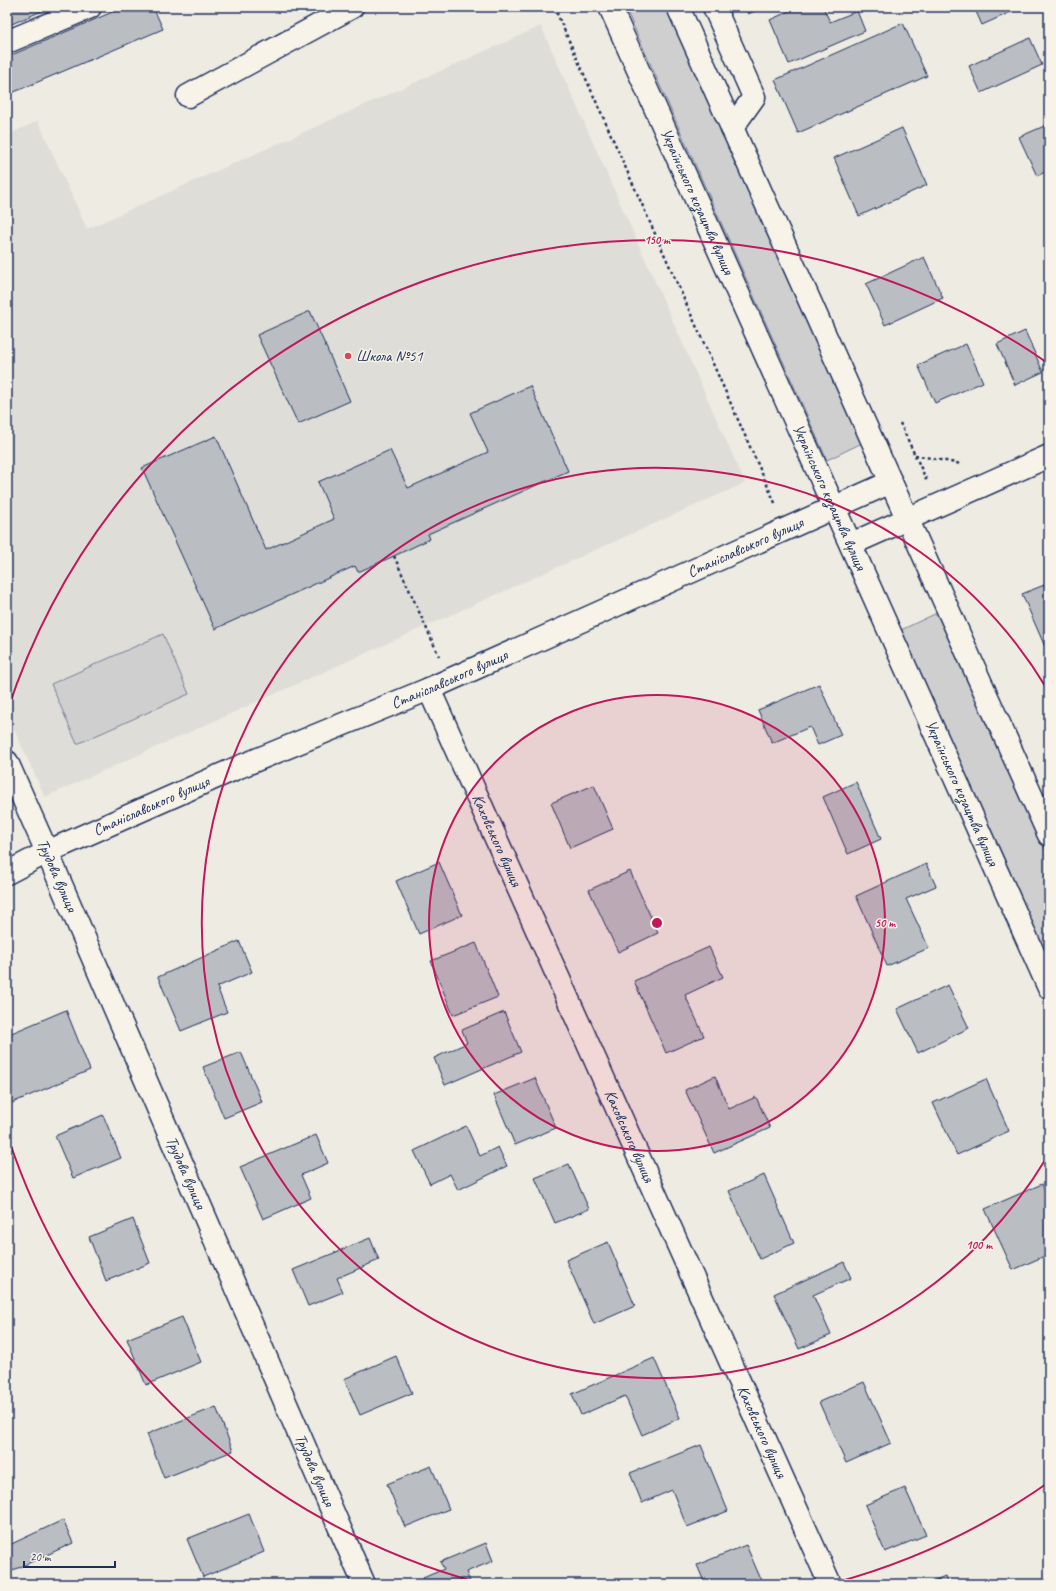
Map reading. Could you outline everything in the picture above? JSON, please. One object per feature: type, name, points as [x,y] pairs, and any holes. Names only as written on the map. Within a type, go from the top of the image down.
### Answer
[{"type":"street","points":[[7,42],[90,7]]},
{"type":"street","points":[[188,96],[352,7]]},
{"type":"street","name":"Українського козацтва вулиця","points":[[610,7],[1049,988]]},
{"type":"street","points":[[678,7],[1049,835]]},
{"type":"street","points":[[714,7],[754,97],[732,128]]},
{"type":"street","points":[[851,544],[1049,456]]},
{"type":"street","name":"Станіславського вулиця","points":[[7,873],[47,852],[239,767],[450,680],[891,482]]},
{"type":"street","name":"Каховського вулиця","points":[[429,689],[830,1584]]},
{"type":"street","name":"Трудова вулиця","points":[[7,762],[364,1584]]},
{"type":"path","points":[[554,7],[766,482]]},
{"type":"path","points":[[900,423],[938,505]]},
{"type":"path","points":[[394,556],[450,680]]},
{"type":"shaded area","points":[[625,7],[667,7],[862,443],[827,460]]},
{"type":"shaded area","name":"Школа №51","points":[[541,26],[745,483],[45,797],[7,714],[7,135],[38,121],[87,229]]},
{"type":"shaded area","points":[[939,612],[1049,858],[1049,962],[901,630]]},
{"type":"shaded area","points":[[163,634],[189,694],[77,744],[51,684]]},
{"type":"building","points":[[7,7],[51,7],[7,26]]},
{"type":"building","points":[[115,7],[153,7],[163,29],[7,95],[7,57],[117,10]]},
{"type":"building","points":[[745,7],[764,7],[748,14]]},
{"type":"building","points":[[798,7],[823,7],[830,22],[857,11],[865,31],[789,64],[770,20]]},
{"type":"building","points":[[974,7],[1022,7],[982,25]]},
{"type":"building","points":[[903,23],[927,76],[798,133],[775,80]]},
{"type":"building","points":[[1030,38],[1042,65],[981,93],[969,66]]},
{"type":"building","points":[[1049,124],[1049,170],[1037,176],[1019,137]]},
{"type":"building","points":[[902,128],[927,185],[859,216],[834,158]]},
{"type":"building","points":[[924,257],[943,298],[885,325],[866,284]]},
{"type":"building","points":[[310,311],[350,401],[298,424],[257,335]]},
{"type":"building","points":[[1025,331],[1043,372],[1015,385],[997,344]]},
{"type":"building","points":[[966,344],[983,382],[935,403],[918,365]]},
{"type":"building","points":[[530,386],[568,471],[428,534],[430,539],[394,556],[358,572],[355,566],[215,629],[142,468],[216,436],[266,550],[334,519],[318,482],[390,450],[408,488],[488,452],[470,413]]},
{"type":"building","points":[[1049,583],[1049,647],[1046,649],[1022,594]]},
{"type":"building","points":[[819,684],[841,735],[818,745],[810,727],[772,743],[758,710]]},
{"type":"building","points":[[856,782],[881,839],[848,854],[823,797]]},
{"type":"building","points":[[594,785],[613,829],[570,848],[551,803]]},
{"type":"building","points":[[439,862],[462,915],[419,934],[396,881]]},
{"type":"building","points":[[926,864],[936,886],[906,899],[929,948],[887,966],[856,896]]},
{"type":"building","points":[[630,871],[658,933],[618,952],[589,890]]},
{"type":"building","points":[[239,941],[252,972],[217,987],[227,1012],[181,1031],[158,977]]},
{"type":"building","points":[[476,943],[498,997],[453,1015],[431,961]]},
{"type":"building","points":[[709,947],[723,977],[685,995],[704,1036],[666,1053],[634,981]]},
{"type":"building","points":[[948,985],[969,1028],[918,1053],[897,1009]]},
{"type":"building","points":[[66,1010],[90,1070],[7,1105],[7,1035]]},
{"type":"building","points":[[504,1012],[521,1052],[445,1085],[434,1058],[467,1043],[462,1030]]},
{"type":"building","points":[[241,1052],[262,1102],[224,1118],[203,1067]]},
{"type":"building","points":[[715,1076],[729,1109],[756,1097],[770,1128],[714,1153],[685,1090]]},
{"type":"building","points":[[535,1078],[556,1128],[515,1145],[494,1095]]},
{"type":"building","points":[[986,1079],[1009,1131],[957,1155],[933,1103]]},
{"type":"building","points":[[103,1115],[121,1158],[73,1178],[55,1136]]},
{"type":"building","points":[[466,1126],[480,1156],[498,1147],[507,1166],[458,1190],[450,1174],[430,1184],[414,1151]]},
{"type":"building","points":[[316,1135],[328,1163],[301,1175],[311,1198],[263,1219],[240,1167]]},
{"type":"building","points":[[569,1164],[589,1209],[555,1223],[535,1178]]},
{"type":"building","points":[[764,1175],[794,1243],[760,1259],[729,1191]]},
{"type":"building","points":[[1042,1184],[1049,1200],[1049,1254],[1013,1270],[985,1209]]},
{"type":"building","points":[[133,1219],[150,1263],[106,1281],[89,1237]]},
{"type":"building","points":[[370,1238],[379,1260],[337,1278],[343,1292],[308,1306],[293,1270]]},
{"type":"building","points":[[608,1242],[635,1306],[594,1324],[566,1260]]},
{"type":"building","points":[[844,1262],[851,1278],[813,1295],[831,1335],[799,1349],[774,1294]]},
{"type":"building","points":[[182,1317],[201,1362],[146,1385],[127,1339]]},
{"type":"building","points":[[396,1356],[412,1393],[360,1415],[344,1379]]},
{"type":"building","points":[[654,1358],[680,1418],[642,1435],[625,1396],[581,1415],[572,1394]]},
{"type":"building","points":[[864,1382],[891,1443],[846,1463],[819,1402]]},
{"type":"building","points":[[216,1407],[233,1451],[164,1478],[147,1434]]},
{"type":"building","points":[[701,1445],[728,1511],[687,1527],[672,1490],[642,1503],[630,1473]]},
{"type":"building","points":[[431,1466],[449,1509],[405,1527],[387,1484]]},
{"type":"building","points":[[905,1488],[926,1535],[885,1552],[865,1505]]},
{"type":"building","points":[[249,1514],[264,1552],[203,1577],[187,1539]]},
{"type":"building","points":[[63,1520],[73,1543],[7,1573],[7,1546]]},
{"type":"building","points":[[486,1543],[493,1561],[466,1572],[471,1584],[425,1584],[423,1578],[444,1569],[440,1562]]},
{"type":"building","points":[[746,1545],[763,1584],[705,1584],[697,1565]]},
{"type":"building","points":[[945,1576],[948,1584],[926,1584]]},
{"type":"place","name":"Школа №51","points":[[348,356]]}]
